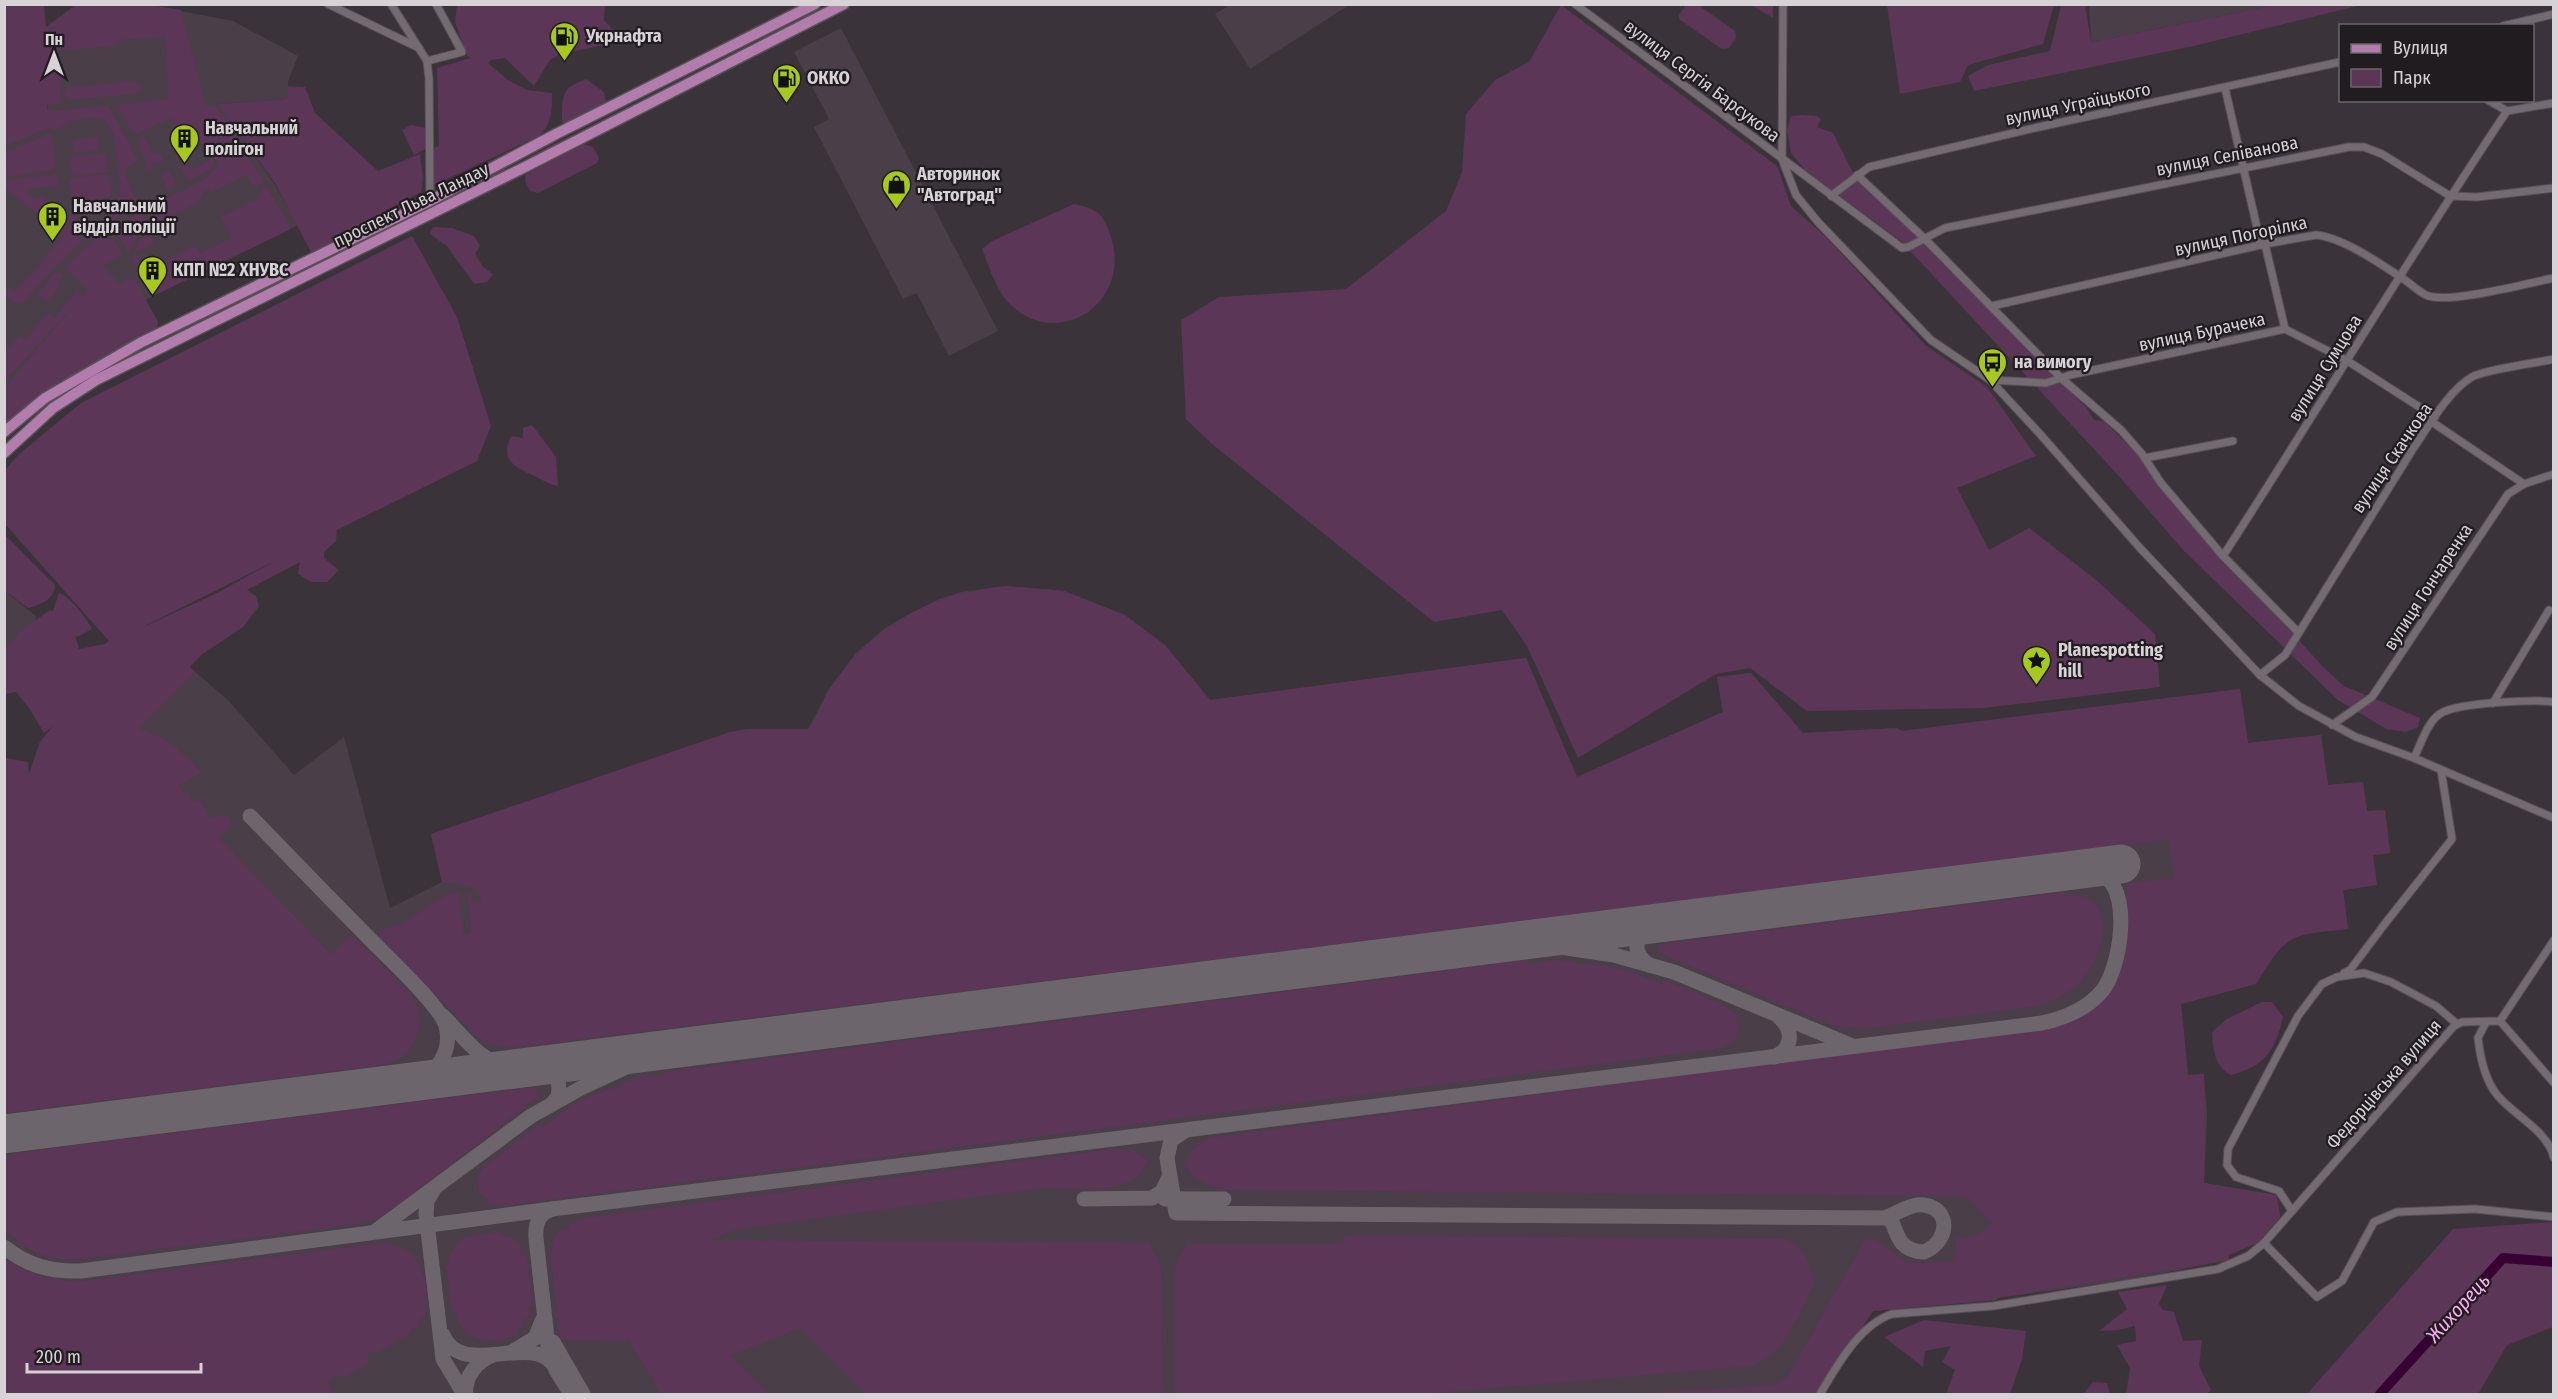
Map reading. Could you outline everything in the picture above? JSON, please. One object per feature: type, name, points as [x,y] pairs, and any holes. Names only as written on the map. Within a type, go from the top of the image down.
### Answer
[{"type":"main road","name":"проспект Льва Ландау","points":[[4,432],[45,398],[130,349],[430,201],[816,4]]},
{"type":"main road","name":"проспект Льва Ландау","points":[[4,453],[53,408],[96,380],[527,166],[844,4]]},
{"type":"main road","points":[[521,153],[527,166]]},
{"type":"street","points":[[392,4],[427,61],[430,201]]},
{"type":"street","points":[[427,61],[462,52],[436,4]]},
{"type":"street","name":"вулиця Сергія Барсукова","points":[[1575,4],[1902,248]]},
{"type":"street","points":[[1783,4],[1782,159],[1796,195],[1818,222],[1931,340],[1990,380],[2140,548],[2260,675],[2299,706],[2356,737],[2414,758],[2553,818]]},
{"type":"street","points":[[329,5],[419,48]]},
{"type":"street","points":[[2511,24],[2553,14]]},
{"type":"street","name":"вулиця Уграїцького","points":[[1831,196],[1857,175],[1875,165],[2339,62]]},
{"type":"street","points":[[2225,88],[2242,167],[2285,329]]},
{"type":"street","points":[[2491,102],[2507,111],[2553,103]]},
{"type":"street","name":"вулиця Сумцова","points":[[2223,556],[2450,196],[2507,111]]},
{"type":"street","name":"вулиця Селіванова","points":[[1902,248],[1945,228],[2349,147],[2364,147],[2382,154],[2450,196]]},
{"type":"street","points":[[1857,175],[1924,238],[2061,378],[2121,430],[2145,458],[2161,483],[2223,556],[2298,632]]},
{"type":"street","points":[[2450,196],[2477,197],[2553,188]]},
{"type":"street","name":"вулиця Погорілка","points":[[1992,306],[2296,237],[2324,236],[2400,276],[2426,296],[2449,298],[2553,278]]},
{"type":"street","name":"вулиця Бурачека","points":[[1990,380],[2046,383],[2285,329],[2346,360],[2524,484]]},
{"type":"street","name":"вулиця Скачкова","points":[[2260,675],[2285,655],[2433,419],[2456,391],[2473,375],[2553,359]]},
{"type":"street","points":[[2145,458],[2233,441]]},
{"type":"street","name":"вулиця Гончаренка","points":[[2332,725],[2372,697],[2508,494],[2524,484],[2553,474]]},
{"type":"street","points":[[2493,703],[2549,610]]},
{"type":"street","points":[[2414,758],[2433,720],[2444,712],[2493,703],[2541,700],[2553,702]]},
{"type":"street","points":[[2292,1211],[2279,1191],[2236,1177],[2228,1165],[2228,1149],[2298,1016],[2322,984],[2350,970],[2452,839],[2441,770]]},
{"type":"street","points":[[2553,940],[2551,951],[2500,1021],[2553,1083]]},
{"type":"street","points":[[2337,977],[2364,973],[2391,982],[2436,1006],[2457,1024]]},
{"type":"street","name":"Федорцівська вулиця","points":[[1820,1395],[1842,1360],[1867,1329],[1881,1318],[1892,1314],[1993,1306],[2218,1269],[2248,1256],[2264,1243],[2457,1024],[2500,1021]]},
{"type":"street","points":[[2486,1022],[2478,1038],[2491,1085],[2497,1095],[2551,1143],[2553,1158]]},
{"type":"street","points":[[2264,1243],[2317,1297],[2342,1281],[2374,1222],[2397,1212],[2475,1209],[2553,1217]]},
{"type":"shaded area","points":[[2089,4],[2275,5],[2091,42]]},
{"type":"shaded area","points":[[76,5],[150,5],[233,21],[298,56],[288,82],[288,99],[219,104],[275,185],[298,225],[125,310],[5,423],[5,128],[48,118],[46,27]]},
{"type":"shaded area","points":[[1230,5],[1349,5],[1250,69],[1215,14]]},
{"type":"shaded area","name":"Авторинок \"Автоград\"","points":[[841,28],[998,331],[949,356],[917,293],[903,299],[814,127],[829,119],[794,52]]},
{"type":"shaded area","points":[[1006,586],[1064,591],[1125,615],[1165,645],[1210,700],[1526,658],[1577,777],[1723,712],[1717,677],[1751,673],[1803,733],[1897,728],[1902,731],[2240,689],[2248,743],[2321,735],[2328,785],[2363,782],[2367,811],[2385,810],[2390,853],[2373,855],[2377,885],[2343,890],[2348,929],[2300,934],[2276,950],[2256,984],[2181,1004],[2188,1075],[2204,1074],[2207,1117],[2204,1183],[2277,1196],[2280,1217],[2258,1243],[2228,1255],[2229,1260],[2128,1280],[1997,1298],[1997,1300],[1873,1311],[1817,1394],[5,1394],[5,812],[19,803],[40,742],[150,633],[228,700],[294,775],[344,737],[390,908],[442,882],[431,834],[738,730],[808,729],[828,691],[855,654],[885,628],[939,599],[961,592]]},
{"type":"shaded area","points":[[5,591],[37,617],[5,669]]},
{"type":"green space","points":[[5,4],[44,5],[46,27],[76,5],[150,5],[181,10],[206,106],[216,106],[264,182],[254,187],[247,175],[210,193],[208,190],[203,192],[198,203],[155,223],[147,208],[198,183],[214,170],[219,162],[216,159],[209,171],[188,180],[180,167],[186,163],[190,170],[212,159],[204,142],[186,151],[184,148],[178,152],[177,157],[171,146],[183,143],[172,118],[134,135],[118,108],[121,104],[168,99],[165,37],[119,40],[119,44],[114,46],[58,51],[61,101],[59,104],[47,105],[48,111],[109,107],[137,158],[135,163],[125,169],[136,205],[87,241],[66,216],[72,215],[89,223],[100,223],[115,213],[121,201],[114,134],[104,120],[86,118],[68,123],[58,130],[47,129],[5,146]]},
{"type":"green space","points":[[457,5],[605,5],[604,20],[623,41],[560,54],[550,60],[534,86],[505,58],[491,60],[488,63],[508,80],[527,90],[552,93],[549,122],[539,136],[434,185],[430,182],[430,149],[439,146],[437,68],[470,58],[467,56],[455,22]]},
{"type":"green space","points":[[831,5],[838,5],[528,160],[527,158]]},
{"type":"green space","points":[[1561,5],[1777,166],[1791,206],[1827,238],[1925,345],[1987,387],[2036,456],[1957,488],[1989,550],[2029,528],[2095,579],[2155,634],[2160,687],[1984,708],[1807,711],[1750,668],[1716,674],[1578,758],[1527,646],[1502,610],[1434,622],[1212,444],[1186,419],[1181,320],[1219,297],[1346,289],[1446,211],[1462,172],[1466,114],[1495,80],[1529,62]]},
{"type":"green space","points":[[1686,5],[1698,5],[1735,31],[1736,38],[1729,48],[1722,49],[1679,19]]},
{"type":"green space","points":[[1752,5],[1773,5],[1773,18]]},
{"type":"green space","points":[[1887,5],[2054,5],[2043,44],[1968,65],[1960,82],[1900,94]]},
{"type":"green space","points":[[2061,5],[2085,5],[2091,42],[2275,5],[2361,5],[2194,46],[1974,91],[1968,76],[1988,65],[2050,51]]},
{"type":"green space","points":[[586,79],[604,92],[606,103],[564,125],[562,104],[565,94],[574,84]]},
{"type":"green space","points":[[133,81],[140,84],[140,90],[135,94],[70,100],[65,96],[65,91],[70,87]]},
{"type":"green space","points":[[288,86],[305,87],[315,113],[378,171],[420,154],[423,179],[421,192],[383,212],[376,222],[312,254],[276,185],[218,104],[287,99]]},
{"type":"green space","points":[[1791,116],[1817,116],[1821,119],[1817,127],[1833,133],[1853,173],[1896,211],[2021,340],[2027,350],[2086,407],[2094,420],[2104,421],[2137,454],[2161,487],[2323,667],[2344,686],[2420,718],[2418,727],[2406,732],[2386,729],[2338,700],[2184,551],[2117,474],[1901,241],[1805,170],[1791,153],[1787,130]]},
{"type":"green space","points":[[411,125],[426,128],[425,149],[414,155],[402,130]]},
{"type":"green space","points":[[52,134],[56,170],[5,177],[5,165],[7,164],[5,152]]},
{"type":"green space","points":[[144,136],[153,155],[159,152],[164,162],[152,164],[153,168],[143,173],[148,166],[139,148],[139,140]]},
{"type":"green space","points":[[97,137],[99,150],[74,153],[72,140]]},
{"type":"green space","points":[[584,144],[593,147],[599,158],[597,163],[538,193],[530,191],[525,181],[526,174]]},
{"type":"green space","points":[[105,153],[108,172],[72,176],[70,157]]},
{"type":"green space","points":[[505,168],[506,171],[427,211],[426,209]]},
{"type":"green space","points":[[169,170],[176,186],[168,190],[160,175]]},
{"type":"green space","points":[[57,174],[59,201],[57,186],[28,189],[29,195],[32,198],[44,196],[45,202],[53,201],[54,206],[61,206],[63,217],[83,244],[74,248],[23,302],[16,304],[5,295],[5,285],[14,292],[46,259],[45,256],[63,236],[61,234],[63,232],[58,227],[55,229],[5,187],[5,180]]},
{"type":"green space","points":[[109,174],[112,197],[72,202],[69,178]]},
{"type":"green space","points":[[266,185],[291,229],[155,295],[153,292],[149,293],[131,257],[141,239],[150,235],[155,244],[135,253],[141,265],[160,256],[163,261],[195,245],[199,253],[232,238],[221,217],[255,201]]},
{"type":"green space","points":[[1074,204],[1093,210],[1104,221],[1110,234],[1115,258],[1112,279],[1102,298],[1088,312],[1071,320],[1051,323],[1031,319],[1006,300],[994,279],[982,249],[992,241]]},
{"type":"green space","points":[[141,210],[149,225],[142,231],[128,252],[116,229]]},
{"type":"green space","points":[[422,211],[423,213],[177,334]]},
{"type":"green space","points":[[433,227],[452,228],[474,236],[480,246],[475,254],[483,267],[493,274],[487,282],[474,284],[447,246],[430,234]]},
{"type":"green space","points":[[105,236],[115,241],[122,255],[102,266],[120,284],[129,278],[136,281],[158,322],[157,331],[66,382],[58,383],[39,396],[38,402],[5,433],[5,387],[81,298],[5,380],[5,352],[19,336],[25,340],[48,313],[55,318],[77,290],[82,296],[88,290],[65,267],[96,239]]},
{"type":"green space","points":[[412,236],[457,317],[491,426],[477,461],[337,530],[336,541],[324,552],[324,558],[339,570],[327,582],[311,582],[298,574],[300,562],[247,590],[256,596],[259,606],[243,627],[201,655],[190,667],[195,672],[139,729],[173,746],[201,773],[179,785],[183,794],[188,791],[192,801],[200,800],[209,818],[227,815],[232,825],[219,838],[331,954],[351,935],[407,991],[419,1011],[414,1042],[404,1055],[383,1065],[5,1113],[5,758],[28,762],[29,774],[40,742],[53,726],[44,733],[16,692],[5,694],[5,651],[19,632],[50,610],[53,611],[59,593],[73,603],[92,629],[77,637],[75,635],[79,649],[105,644],[109,641],[5,524],[5,470],[19,454],[81,403]],"holes":[[[275,561],[215,594],[139,629]]]},
{"type":"green space","points":[[59,272],[63,276],[58,282],[61,285],[47,302],[37,294],[54,274]]},
{"type":"green space","points":[[532,425],[556,457],[558,486],[519,468],[508,457],[508,444],[511,436],[523,438],[523,428]]},
{"type":"green space","points":[[5,535],[55,585],[50,598],[28,608],[5,591]]},
{"type":"green space","points":[[1006,586],[1064,591],[1125,615],[1166,646],[1210,700],[1526,658],[1577,777],[1723,712],[1717,677],[1751,673],[1803,733],[1897,728],[1902,731],[2240,689],[2248,743],[2321,735],[2328,785],[2363,782],[2367,811],[2385,810],[2390,853],[2373,855],[2377,885],[2343,890],[2348,929],[2314,933],[2292,940],[2275,955],[2256,984],[2181,1004],[2188,1075],[2204,1074],[2204,1183],[2277,1196],[2280,1217],[2258,1243],[2228,1255],[2229,1260],[1997,1298],[1996,1300],[1873,1311],[1817,1394],[1630,1394],[1774,1385],[1788,1376],[1865,1240],[1875,1240],[1907,1263],[1955,1262],[1956,1238],[1976,1236],[1992,1223],[1969,1198],[1958,1196],[1222,1190],[1200,1180],[1187,1169],[1186,1162],[1189,1155],[1208,1138],[2033,1029],[2061,1020],[2084,1009],[2101,995],[2113,979],[2121,959],[2125,937],[2126,884],[2174,878],[2169,839],[513,1048],[487,1043],[475,1034],[378,935],[385,929],[407,921],[435,901],[459,892],[464,935],[471,934],[467,894],[472,894],[473,903],[481,902],[480,894],[476,894],[476,889],[468,886],[442,882],[431,834],[730,732],[747,729],[808,729],[830,688],[847,666],[865,646],[885,630],[906,616],[952,596]]},
{"type":"green space","points":[[2065,892],[2066,895],[2082,896],[2093,902],[2100,912],[2101,939],[2097,954],[2091,968],[2072,990],[2053,1001],[2031,1007],[1862,1029],[1844,1028],[1825,1022],[1824,1018],[1817,1019],[1662,954],[1657,949],[1660,944]]},
{"type":"green space","points":[[1528,960],[1529,964],[1558,960],[1575,964],[1608,966],[1661,984],[1664,980],[1729,1007],[1728,1010],[1736,1014],[1737,1023],[1740,1025],[1738,1032],[1733,1041],[1723,1045],[1723,1048],[501,1206],[490,1204],[479,1192],[478,1177],[483,1167],[540,1124],[543,1127],[590,1096],[623,1086],[623,1083],[638,1078],[663,1075],[663,1072]]},
{"type":"green space","points":[[2262,1002],[2272,1002],[2283,1017],[2276,1039],[2272,1048],[2260,1062],[2231,1075],[2218,1062],[2212,1032],[2227,1019]]},
{"type":"green space","points":[[532,1087],[539,1092],[535,1099],[398,1203],[398,1206],[386,1211],[375,1220],[360,1221],[360,1224],[72,1260],[43,1255],[19,1242],[5,1229],[5,1158],[15,1156],[15,1153]]},
{"type":"green space","points":[[1114,1149],[1134,1151],[1149,1162],[1135,1179],[1110,1189],[1042,1188],[738,1229],[710,1240],[1150,1243],[1161,1267],[1163,1394],[867,1394],[801,1328],[730,1356],[768,1394],[661,1394],[629,1341],[560,1340],[550,1251],[553,1250],[552,1242],[559,1231],[570,1229],[570,1223],[577,1222],[577,1219]]},
{"type":"green space","points":[[2553,1222],[2553,1327],[2507,1345],[2478,1394],[2307,1394],[2453,1229]]},
{"type":"green space","points":[[499,1232],[506,1237],[511,1237],[520,1246],[521,1255],[525,1255],[527,1259],[532,1304],[529,1307],[530,1316],[523,1321],[523,1328],[517,1328],[517,1335],[498,1340],[479,1339],[464,1330],[456,1313],[452,1312],[446,1265],[450,1264],[449,1257],[457,1244],[461,1243],[465,1237]]},
{"type":"green space","points":[[1343,1236],[1782,1238],[1796,1246],[1806,1256],[1812,1270],[1813,1286],[1796,1322],[1782,1344],[1763,1361],[1751,1366],[1423,1394],[1175,1394],[1175,1266],[1187,1244],[1343,1244]]},
{"type":"green space","points":[[389,1242],[390,1245],[407,1249],[422,1270],[427,1299],[425,1315],[418,1321],[419,1328],[411,1329],[411,1333],[379,1352],[369,1353],[368,1364],[346,1377],[337,1375],[327,1381],[335,1394],[5,1394],[5,1259],[42,1276],[83,1281]]},
{"type":"green space","points":[[2167,1285],[2159,1304],[2163,1310],[2174,1312],[2183,1341],[2202,1340],[2199,1366],[2211,1390],[2207,1394],[2126,1394],[2130,1368],[2117,1345],[2136,1341],[2135,1326],[2099,1331],[2127,1309],[2118,1292]]},
{"type":"green space","points":[[1924,1320],[2026,1331],[2022,1359],[2010,1394],[1946,1394],[1955,1370],[1942,1362],[1951,1346],[1925,1351],[1923,1367],[1884,1337]]},
{"type":"green space","points":[[2093,1382],[2107,1383],[2110,1394],[2083,1394]]},
{"type":"waterway","name":"Жихорець","points":[[2380,1394],[2503,1258],[2554,1262]]},
{"type":"taxiway","points":[[250,816],[411,980],[442,1017],[447,1034],[446,1050],[439,1064],[422,1081]]},
{"type":"taxiway","points":[[4,1247],[22,1259],[40,1266],[81,1271],[552,1209],[2042,1023],[2075,1012],[2090,1003],[2108,981],[2118,951],[2121,917],[2119,901],[2114,888],[2100,873],[2077,870]]},
{"type":"taxiway","points":[[1649,965],[1639,954],[1637,943],[1643,933],[1655,924]]},
{"type":"taxiway","points":[[1482,946],[1553,946],[1614,955],[1674,972],[1850,1045]]},
{"type":"taxiway","points":[[443,1016],[483,1056],[512,1069]]},
{"type":"taxiway","points":[[1774,1057],[1785,1049],[1789,1039],[1787,1028],[1779,1017]]},
{"type":"taxiway","points":[[377,1230],[531,1116],[581,1088],[633,1064],[729,1042]]},
{"type":"taxiway","points":[[539,1066],[550,1069],[558,1081],[558,1097],[551,1105]]},
{"type":"taxiway","points":[[1185,1131],[1171,1140],[1167,1158],[1176,1213],[1884,1218],[1891,1219],[1898,1238],[1905,1246],[1924,1252],[1933,1247],[1943,1233],[1943,1219],[1939,1212],[1924,1205],[1909,1207],[1884,1218]]},
{"type":"taxiway","points":[[1084,1199],[1152,1198],[1162,1192],[1169,1177]]},
{"type":"taxiway","points":[[433,1191],[427,1201],[426,1214],[443,1359],[464,1394]]},
{"type":"taxiway","points":[[1165,1199],[1224,1199]]},
{"type":"taxiway","points":[[552,1209],[538,1220],[536,1238],[548,1347],[556,1370],[571,1394]]},
{"type":"taxiway","points":[[512,1352],[535,1338],[543,1319]]},
{"type":"taxiway","points":[[443,1335],[452,1348],[465,1354],[529,1353],[542,1356],[553,1364]]},
{"type":"taxiway","points":[[553,1342],[583,1394]]},
{"type":"taxiway","points":[[466,1394],[467,1382],[473,1370],[493,1355]]},
{"type":"runway","points":[[4,1134],[2121,864]]},
{"type":"place","name":"Укрнафта","points":[[565,62]]},
{"type":"place","name":"ОККО","points":[[786,104]]},
{"type":"place","name":"Навчальний полігон","points":[[184,164]]},
{"type":"place","name":"Авторинок \"Автоград\"","points":[[896,210]]},
{"type":"place","name":"Навчальний відділ поліції","points":[[52,242]]},
{"type":"place","name":"КПП №2 ХНУВС","points":[[152,296]]},
{"type":"place","name":"на вимогу","points":[[1993,388]]},
{"type":"place","name":"Planespotting hill","points":[[2037,686]]}]
